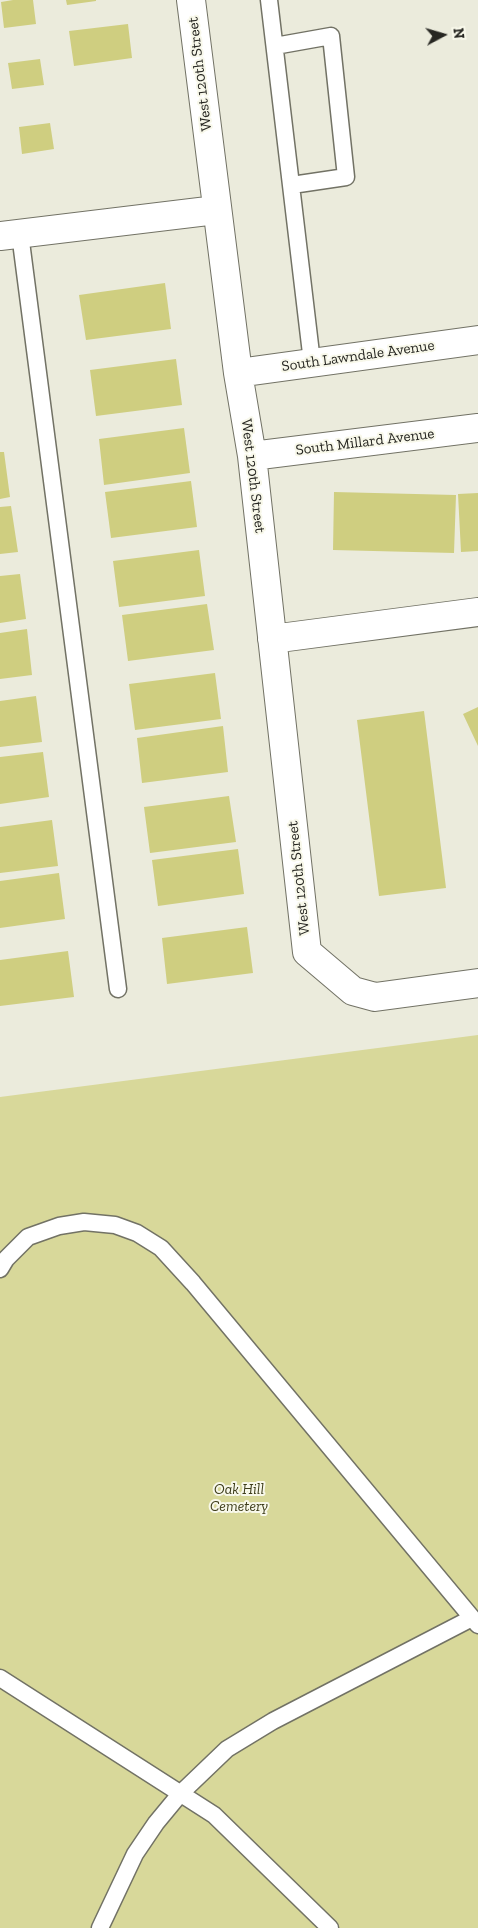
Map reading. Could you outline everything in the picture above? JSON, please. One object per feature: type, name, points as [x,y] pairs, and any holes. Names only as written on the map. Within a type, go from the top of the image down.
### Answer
[{"type":"street","name":"West 120th Street","points":[[191,0],[216,210],[238,372],[252,456],[307,952],[353,991],[374,997],[478,982]]},
{"type":"street","points":[[10,235],[216,210]]},
{"type":"street","name":"South Lawndale Avenue","points":[[238,372],[478,340]]},
{"type":"street","name":"South Millard Avenue","points":[[252,456],[478,428]]},
{"type":"street","points":[[272,639],[478,612]]},
{"type":"lane","points":[[269,0],[312,362]]},
{"type":"lane","points":[[275,46],[331,36],[346,177],[292,185]]},
{"type":"lane","points":[[10,235],[118,989]]},
{"type":"lane","points":[[0,1269],[6,1259],[28,1237],[59,1226],[84,1222],[115,1225],[137,1233],[161,1248],[193,1283],[475,1621],[273,1721],[227,1749],[180,1794],[156,1823],[136,1854],[100,1928]]},
{"type":"lane","points":[[0,1678],[214,1815],[330,1928]]},
{"type":"green space","name":"Oak Hill Cemetery","points":[[478,1035],[478,1928],[0,1928],[0,1097]]},
{"type":"building","points":[[33,0],[36,24],[4,28],[1,2]]},
{"type":"building","points":[[66,0],[96,0],[96,1],[67,5]]},
{"type":"building","points":[[128,24],[132,58],[74,66],[69,31]]},
{"type":"building","points":[[40,59],[44,85],[12,89],[8,63]]},
{"type":"building","points":[[50,123],[54,149],[22,154],[19,127]]},
{"type":"building","points":[[165,283],[171,329],[86,340],[79,295]]},
{"type":"building","points":[[176,359],[182,405],[96,416],[90,370]]},
{"type":"building","points":[[184,428],[190,473],[104,485],[99,439]]},
{"type":"building","points":[[0,452],[4,452],[10,497],[0,499]]},
{"type":"building","points":[[191,481],[197,527],[111,538],[105,492]]},
{"type":"building","points":[[334,492],[456,495],[454,553],[333,550]]},
{"type":"building","points":[[478,493],[478,551],[461,552],[458,494]]},
{"type":"building","points":[[11,506],[18,552],[0,554],[0,507]]},
{"type":"building","points":[[199,550],[205,596],[119,607],[113,561]]},
{"type":"building","points":[[20,574],[26,619],[0,623],[0,576]]},
{"type":"building","points":[[207,604],[214,650],[128,661],[122,615]]},
{"type":"building","points":[[27,629],[32,675],[0,679],[0,633]]},
{"type":"building","points":[[215,673],[221,719],[135,730],[129,684]]},
{"type":"building","points":[[36,696],[42,742],[0,747],[0,701]]},
{"type":"building","points":[[478,707],[478,746],[463,714]]},
{"type":"building","points":[[424,711],[446,888],[379,896],[357,720]]},
{"type":"building","points":[[223,726],[228,772],[142,783],[137,738]]},
{"type":"building","points":[[43,752],[49,797],[0,804],[0,757]]},
{"type":"building","points":[[229,796],[236,842],[150,853],[144,807]]},
{"type":"building","points":[[52,820],[58,866],[0,873],[0,827]]},
{"type":"building","points":[[238,849],[244,894],[158,906],[152,860]]},
{"type":"building","points":[[59,873],[65,919],[0,928],[0,881]]},
{"type":"building","points":[[247,927],[253,973],[167,984],[162,938]]},
{"type":"building","points":[[68,951],[74,997],[0,1006],[0,960]]}]
